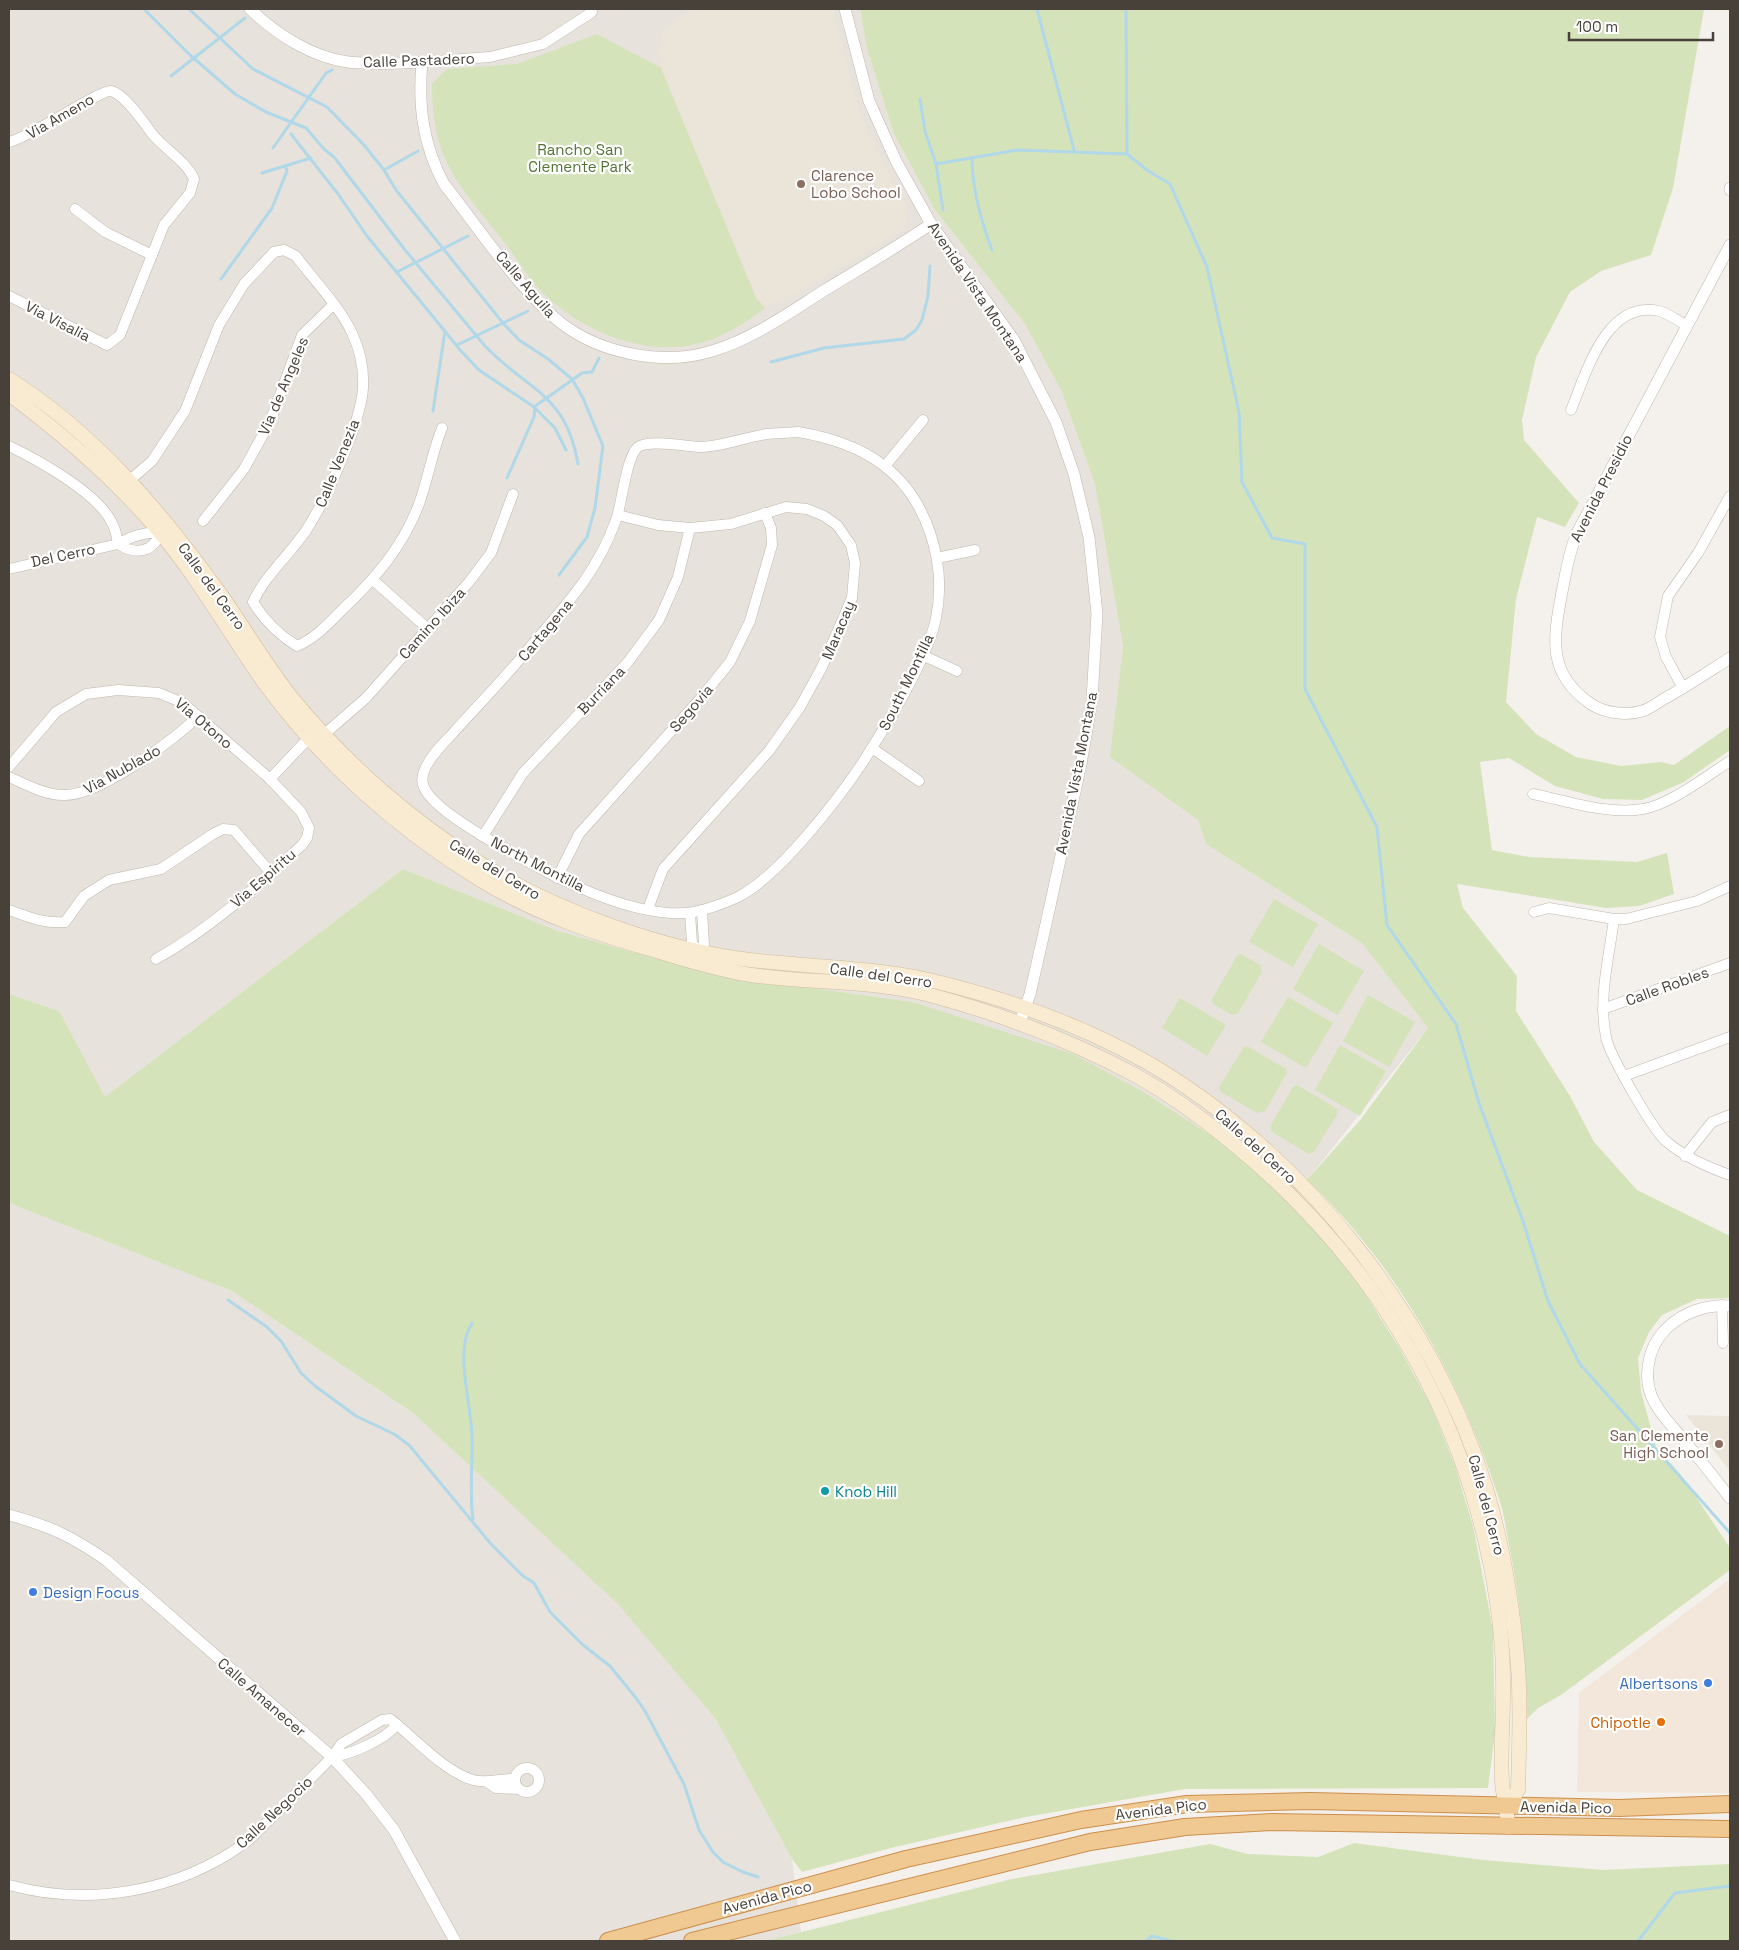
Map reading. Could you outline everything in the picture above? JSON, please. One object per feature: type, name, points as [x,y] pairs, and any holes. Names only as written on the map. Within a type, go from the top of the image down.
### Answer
[{"type":"highway","name":"Avenida Pico","points":[[608,1941],[906,1859],[1081,1820],[1187,1804],[1310,1801],[1618,1808],[1730,1804]]},
{"type":"highway","name":"Avenida Pico","points":[[692,1941],[1090,1842],[1184,1827],[1272,1822],[1730,1829]]},
{"type":"main road","name":"Calle del Cerro","points":[[9,379],[74,429],[125,484],[224,600],[293,699],[324,734],[373,784],[441,837],[486,867],[538,896],[600,922],[746,974],[919,992],[1020,1022],[1084,1049],[1142,1079],[1206,1122],[1268,1172],[1337,1243],[1370,1286],[1414,1358],[1441,1410],[1460,1458],[1478,1513],[1491,1570],[1499,1627],[1503,1674],[1502,1787],[1508,1806],[1508,1827]]},
{"type":"main road","name":"Calle del Cerro","points":[[9,394],[125,484]]},
{"type":"main road","name":"Calle del Cerro","points":[[165,530],[264,681],[311,740],[364,794],[432,847],[480,879],[529,907],[620,941],[697,957],[890,973],[928,980],[1024,1008],[1092,1034],[1150,1064],[1221,1113],[1276,1160],[1348,1235],[1376,1272],[1422,1343],[1450,1396],[1471,1444],[1487,1491],[1500,1549],[1518,1666],[1518,1790],[1508,1806]]},
{"type":"street","name":"Calle Pastadero","points":[[250,9],[265,23],[298,44],[323,55],[347,62],[422,62],[490,57],[543,44],[592,12]]},
{"type":"street","name":"Avenida Vista Montana","points":[[845,9],[855,54],[873,110],[896,161],[932,224],[1014,340],[1056,422],[1074,474],[1089,536],[1097,614],[1092,700],[1081,764],[1046,924],[1030,994],[1020,1022]]},
{"type":"street","name":"Calle Aguila","points":[[422,62],[419,96],[426,143],[434,165],[444,184],[528,291],[562,324],[607,347],[634,354],[661,357],[712,352],[768,326],[932,224]]},
{"type":"street","name":"Via Ameno","points":[[9,142],[59,119],[101,92],[110,91],[121,96],[162,145],[189,168],[194,179],[190,193],[164,225],[152,255]]},
{"type":"street","points":[[75,209],[105,232],[152,255]]},
{"type":"street","name":"Avenida Presidio","points":[[1730,245],[1577,533],[1571,548],[1554,631],[1556,657],[1564,680],[1578,695],[1597,709],[1618,714],[1642,711],[1730,658]]},
{"type":"street","name":"Calle Venezia","points":[[125,484],[152,461],[185,411],[219,325],[244,284],[274,252],[284,250],[296,256],[352,332],[362,365],[363,390],[353,430],[333,480],[312,522],[291,553],[260,588],[253,602],[282,637],[297,646],[311,640],[374,580],[404,539],[420,503],[434,449],[442,428]]},
{"type":"street","name":"Via Visalia","points":[[9,296],[107,345],[120,335],[152,255]]},
{"type":"street","name":"Via de Angeles","points":[[203,521],[244,469],[270,422],[302,335],[333,305]]},
{"type":"street","points":[[1571,410],[1602,339],[1617,320],[1637,311],[1658,311],[1686,325]]},
{"type":"street","points":[[884,466],[922,420]]},
{"type":"street","name":"South Montilla","points":[[635,450],[644,444],[705,447],[768,434],[798,432],[825,436],[859,450],[884,466],[909,491],[928,526],[937,558],[938,594],[935,620],[922,656],[900,701],[872,748],[832,805],[766,877],[740,896],[696,911]]},
{"type":"street","points":[[9,446],[67,477],[101,509],[113,524],[118,544],[128,550],[140,552],[157,541],[165,530]]},
{"type":"street","name":"Cartagena","points":[[424,789],[424,771],[438,750],[505,678],[588,578],[606,548],[618,515],[635,450]]},
{"type":"street","name":"Camino Ibiza","points":[[270,779],[303,744],[324,734],[366,698],[469,582],[491,553],[513,494]]},
{"type":"street","points":[[1683,688],[1666,657],[1660,637],[1668,596],[1698,553],[1730,496]]},
{"type":"street","name":"Maracay","points":[[618,515],[658,525],[690,528],[731,524],[786,507],[807,509],[824,516],[837,525],[851,545],[855,563],[852,598],[822,667],[800,707],[768,751],[663,870],[648,909]]},
{"type":"street","name":"Segovia","points":[[557,878],[579,834],[700,699],[730,662],[750,621],[772,545],[771,528],[765,513]]},
{"type":"street","name":"Burriana","points":[[483,836],[523,773],[628,662],[659,620],[678,577],[690,528]]},
{"type":"street","name":"Del Cerro","points":[[9,569],[118,544],[129,537],[148,532],[165,530]]},
{"type":"street","points":[[937,558],[975,550]]},
{"type":"street","points":[[374,580],[427,628]]},
{"type":"street","points":[[922,656],[957,671]]},
{"type":"street","name":"Via Otono","points":[[9,766],[56,712],[86,694],[118,690],[159,693],[173,697],[198,716],[270,779]]},
{"type":"street","name":"Via Nublado","points":[[9,776],[25,784],[63,796],[78,793],[106,780],[170,742],[198,716]]},
{"type":"street","points":[[872,748],[919,782]]},
{"type":"street","points":[[1533,794],[1608,810],[1644,809],[1676,796],[1730,761]]},
{"type":"street","name":"Via Espiritu","points":[[156,958],[180,945],[271,873],[305,841],[308,828],[301,812],[270,779]]},
{"type":"street","name":"North Montilla","points":[[424,789],[453,816],[483,836],[557,878],[614,901],[648,909],[696,911]]},
{"type":"street","points":[[9,910],[35,920],[54,923],[65,922],[84,896],[108,880],[161,869],[223,829],[234,830],[271,873]]},
{"type":"street","points":[[1534,912],[1550,908],[1614,919],[1649,914],[1689,903],[1730,886]]},
{"type":"street","points":[[696,911],[704,945],[697,957]]},
{"type":"street","points":[[1614,919],[1603,1009],[1606,1038],[1624,1076],[1665,1141],[1700,1165],[1730,1175]]},
{"type":"street","name":"Calle Robles","points":[[1603,1009],[1730,963]]},
{"type":"street","points":[[1624,1076],[1730,1037]]},
{"type":"street","points":[[1685,1156],[1712,1122],[1730,1115]]},
{"type":"street","points":[[1723,1343],[1726,1306],[1699,1309],[1678,1317],[1661,1334],[1650,1356],[1647,1379],[1655,1404],[1730,1498]]},
{"type":"street","name":"Calle Amanecer","points":[[9,1515],[40,1523],[78,1540],[106,1560],[332,1758],[366,1794],[394,1830],[455,1941]]},
{"type":"street","name":"Calle Negocio","points":[[9,1885],[73,1895],[115,1894],[151,1888],[192,1873],[246,1842],[332,1758],[341,1744],[382,1720],[390,1719],[397,1724]]},
{"type":"street","points":[[332,1758],[350,1754],[392,1731],[397,1724],[446,1767],[473,1780],[487,1782],[496,1788],[518,1789],[527,1793],[536,1789],[538,1785],[538,1775],[531,1769],[527,1768],[518,1772],[514,1779]]},
{"type":"street","points":[[487,1782],[498,1778],[514,1779]]},
{"type":"street","points":[[514,1779],[518,1789]]},
{"type":"shaded area","points":[[9,9],[860,9],[867,49],[894,134],[935,210],[1025,324],[1061,390],[1095,484],[1123,647],[1111,757],[1198,820],[1206,844],[1362,943],[1428,1028],[1289,1203],[1257,1171],[1214,1137],[1142,1091],[913,1002],[712,974],[558,931],[403,869],[104,1098],[59,1011],[9,994]]},
{"type":"shaded area","name":"Clarence Lobo School","points":[[692,9],[833,9],[860,114],[908,210],[903,230],[799,292],[765,308],[757,298],[661,68],[657,50],[665,29]]},
{"type":"shaded area","points":[[9,1203],[232,1291],[413,1413],[618,1603],[715,1718],[792,1859],[801,1932],[766,1941],[9,1941]]},
{"type":"shaded area","name":"San Clemente High School","points":[[1686,1415],[1730,1416],[1730,1471]]},
{"type":"shaded area","points":[[1730,1579],[1730,1793],[1577,1792],[1579,1693]]},
{"type":"green space","points":[[860,9],[1704,9],[1673,188],[1651,255],[1601,271],[1570,292],[1536,357],[1522,420],[1524,440],[1579,503],[1565,527],[1537,517],[1516,599],[1506,702],[1536,734],[1576,757],[1621,766],[1661,762],[1674,765],[1730,726],[1730,750],[1684,782],[1642,800],[1603,799],[1555,786],[1509,758],[1480,762],[1492,850],[1529,857],[1637,862],[1667,853],[1674,894],[1639,906],[1606,908],[1457,884],[1463,908],[1517,976],[1516,1011],[1570,1096],[1594,1142],[1637,1190],[1730,1236],[1730,1298],[1697,1299],[1662,1315],[1649,1332],[1638,1358],[1641,1392],[1656,1447],[1682,1476],[1730,1548],[1730,1570],[1561,1695],[1538,1708],[1527,1719],[1524,1655],[1514,1571],[1501,1505],[1486,1461],[1448,1373],[1425,1330],[1371,1250],[1307,1180],[1361,1119],[1428,1028],[1362,943],[1206,844],[1198,820],[1110,757],[1123,647],[1095,484],[1061,390],[1025,324],[935,210],[894,134],[867,49]]},
{"type":"green space","name":"Rancho San Clemente Park","points":[[597,34],[661,68],[756,298],[765,308],[740,325],[712,339],[690,345],[668,347],[644,345],[621,340],[599,331],[559,307],[531,279],[471,200],[442,152],[433,111],[432,84],[447,69],[517,64]]},
{"type":"green space","points":[[403,869],[558,931],[712,974],[913,1002],[1073,1054],[1142,1091],[1214,1137],[1257,1171],[1330,1247],[1362,1289],[1400,1349],[1431,1406],[1455,1466],[1473,1526],[1493,1630],[1495,1733],[1488,1788],[1185,1789],[1026,1817],[891,1848],[802,1872],[792,1859],[715,1718],[617,1603],[413,1413],[232,1291],[9,1203],[9,994],[59,1011],[105,1097]]},
{"type":"green space","points":[[1274,899],[1318,924],[1293,967],[1249,942]]},
{"type":"green space","points":[[1319,944],[1364,971],[1338,1015],[1293,989]]},
{"type":"green space","points":[[1241,954],[1260,965],[1262,972],[1238,1013],[1232,1015],[1213,1004],[1212,999],[1237,956]]},
{"type":"green space","points":[[1368,995],[1415,1022],[1389,1067],[1343,1041]]},
{"type":"green space","points":[[1288,997],[1333,1023],[1306,1068],[1261,1042]]},
{"type":"green space","points":[[1180,998],[1226,1025],[1207,1056],[1162,1028]]},
{"type":"green space","points":[[1340,1045],[1386,1071],[1360,1116],[1315,1090]]},
{"type":"green space","points":[[1247,1046],[1286,1069],[1287,1073],[1265,1111],[1257,1113],[1221,1092],[1219,1087],[1244,1047]]},
{"type":"green space","points":[[1297,1085],[1336,1108],[1338,1113],[1314,1152],[1309,1154],[1272,1132],[1270,1127],[1293,1087]]},
{"type":"green space","points":[[1354,1843],[1483,1860],[1604,1870],[1730,1864],[1730,1941],[766,1941],[1012,1879],[1210,1844],[1248,1854],[1318,1857]]},
{"type":"waterway","points":[[144,9],[190,55],[235,94],[266,112],[306,128],[324,149],[334,157],[405,250],[485,346],[555,407],[572,440],[578,464]]},
{"type":"waterway","points":[[189,9],[253,69],[327,107],[364,145],[384,170],[396,190],[503,323],[519,340],[548,359],[572,379],[583,398],[603,446],[595,508],[587,537],[559,575]]},
{"type":"waterway","points":[[1037,9],[1074,150]]},
{"type":"waterway","points":[[1126,9],[1127,154]]},
{"type":"waterway","points":[[171,76],[245,18]]},
{"type":"waterway","points":[[273,148],[326,73],[332,70]]},
{"type":"waterway","points":[[920,99],[925,131],[936,164],[943,210]]},
{"type":"waterway","points":[[291,134],[338,194],[367,236],[461,351],[479,370],[534,407],[555,428],[566,450]]},
{"type":"waterway","points":[[936,164],[1017,150],[1127,154],[1147,170],[1170,184],[1207,267],[1239,412],[1242,482],[1272,538],[1305,544],[1305,689],[1377,827],[1387,925],[1456,1024],[1479,1103],[1523,1221],[1548,1301],[1580,1364],[1730,1533]]},
{"type":"waterway","points":[[384,170],[418,151]]},
{"type":"waterway","points":[[972,157],[972,169],[978,204],[992,250]]},
{"type":"waterway","points":[[262,173],[311,158]]},
{"type":"waterway","points":[[221,279],[272,208],[287,171],[285,166]]},
{"type":"waterway","points":[[397,272],[468,236]]},
{"type":"waterway","points":[[771,362],[824,348],[904,339],[916,330],[922,320],[928,296],[930,266]]},
{"type":"waterway","points":[[457,345],[528,311]]},
{"type":"waterway","points":[[433,411],[445,331]]},
{"type":"waterway","points":[[534,407],[582,373],[592,372],[599,358]]},
{"type":"waterway","points":[[507,478],[534,417],[535,408]]},
{"type":"waterway","points":[[228,1300],[267,1327],[281,1341],[301,1373],[315,1386],[356,1416],[394,1434],[409,1445],[491,1544],[523,1576],[534,1583],[550,1612],[583,1645],[610,1666],[636,1698],[645,1711],[684,1784],[699,1830],[713,1852],[723,1862],[758,1877]]},
{"type":"waterway","points":[[472,1323],[464,1347],[464,1362],[472,1435],[471,1498],[473,1519]]},
{"type":"waterway","points":[[1638,1941],[1675,1893],[1730,1886]]},
{"type":"waterway","points":[[1146,1941],[1152,1936],[1171,1941]]},
{"type":"place","name":"Clarence Lobo School","points":[[801,184]]},
{"type":"place","name":"San Clemente High School","points":[[1719,1444]]},
{"type":"place","name":"Knob Hill","points":[[825,1491]]},
{"type":"place","name":"Design Focus","points":[[33,1592]]},
{"type":"place","name":"Albertsons","points":[[1708,1683]]},
{"type":"place","name":"Chipotle","points":[[1661,1722]]}]
